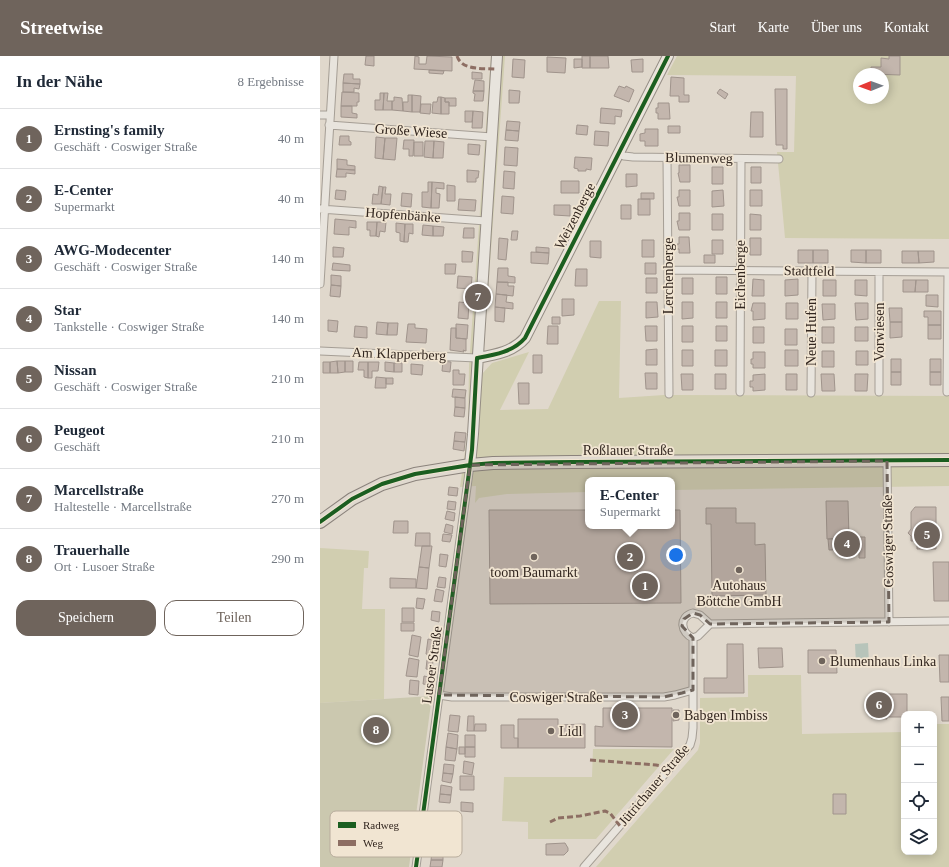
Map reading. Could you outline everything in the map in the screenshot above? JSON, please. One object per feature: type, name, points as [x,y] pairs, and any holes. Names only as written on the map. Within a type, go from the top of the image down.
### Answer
[{"type":"main road","name":"Roßlauer Straße","points":[[320,522],[352,499],[382,484],[415,474],[470,465],[493,463],[580,462],[949,460]]},
{"type":"street","points":[[320,284],[323,209],[334,56]]},
{"type":"street","points":[[470,465],[497,56]]},
{"type":"street","name":"Weizenberge","points":[[477,358],[490,356],[514,348],[525,338],[668,56]]},
{"type":"street","points":[[320,115],[330,115]]},
{"type":"street","name":"Große Wiese","points":[[329,124],[492,137]]},
{"type":"street","name":"Blumenweg","points":[[619,154],[628,157],[779,159]]},
{"type":"street","name":"Lerchenberge","points":[[667,158],[668,394]]},
{"type":"street","name":"Eichenberge","points":[[740,392],[741,159]]},
{"type":"street","name":"Hopfenbänke","points":[[323,209],[486,221]]},
{"type":"street","name":"Stadtfeld","points":[[668,270],[879,273],[949,272]]},
{"type":"street","name":"Neue Hufen","points":[[811,393],[812,272]]},
{"type":"street","points":[[947,392],[949,272]]},
{"type":"street","name":"Vorwiesen","points":[[879,273],[879,392]]},
{"type":"street","name":"Am Klapperberg","points":[[320,351],[477,358]]},
{"type":"street","name":"Coswiger Straße","points":[[887,461],[889,622]]},
{"type":"street","name":"Lusoer Straße","points":[[423,811],[470,465]]},
{"type":"street","points":[[693,638],[684,630],[683,622],[686,616],[697,613],[706,619],[710,624]]},
{"type":"street","points":[[693,638],[698,636],[710,624],[949,621]]},
{"type":"street","points":[[692,690],[693,638]]},
{"type":"street","name":"Coswiger Straße","points":[[439,695],[452,697],[664,697],[692,690]]},
{"type":"street","name":"Jütrichauer Straße","points":[[584,867],[690,745],[692,738],[692,690]]},
{"type":"street","name":"Lusoer Straße","points":[[416,867],[417,857]]},
{"type":"highlighted area","points":[[887,461],[889,622],[710,624],[700,615],[693,613],[684,619],[682,626],[693,638],[693,690],[664,697],[439,695],[470,465]]},
{"type":"shaded area","points":[[491,56],[505,56],[482,374],[492,363],[529,352],[500,410],[548,409],[599,301],[621,301],[619,398],[664,395],[949,396],[949,486],[675,490],[675,477],[585,477],[585,492],[507,494],[479,498],[475,503],[476,486],[460,487],[468,430],[469,366]]},
{"type":"shaded area","points":[[677,56],[949,56],[949,239],[785,238],[777,152],[794,152],[796,76],[667,75]]},
{"type":"shaded area","points":[[320,548],[369,551],[368,568],[364,568],[362,609],[385,609],[384,699],[320,703]]},
{"type":"shaded area","points":[[868,643],[869,663],[856,663],[855,644]]},
{"type":"shaded area","points":[[748,675],[801,675],[802,734],[901,732],[901,855],[937,855],[937,724],[949,724],[949,867],[596,867],[698,750],[700,743],[700,698],[748,697]]},
{"type":"shaded area","points":[[432,696],[417,811],[330,811],[330,857],[410,857],[409,867],[320,867],[320,703]]},
{"type":"shaded area","points":[[593,749],[674,749],[596,839],[528,839],[528,822],[502,821],[504,777],[592,777]]},
{"type":"building","points":[[366,56],[374,56],[374,66],[365,65]]},
{"type":"building","points":[[415,56],[419,57],[419,64],[426,64],[427,56],[452,57],[452,71],[414,69]]},
{"type":"building","points":[[582,56],[590,56],[590,68],[582,68]]},
{"type":"building","points":[[590,56],[608,56],[609,68],[590,68]]},
{"type":"building","points":[[889,56],[900,56],[900,75],[889,75],[889,68],[871,68],[881,67],[881,58],[889,59]]},
{"type":"building","points":[[547,57],[566,58],[565,73],[547,72]]},
{"type":"building","points":[[513,59],[525,60],[524,78],[512,77]]},
{"type":"building","points":[[574,59],[582,59],[582,67],[574,68]]},
{"type":"building","points":[[643,59],[643,72],[632,72],[631,60]]},
{"type":"building","points":[[429,70],[444,71],[443,74],[429,73]]},
{"type":"building","points":[[472,72],[482,73],[482,79],[472,79]]},
{"type":"building","points":[[344,74],[353,74],[353,79],[360,79],[360,84],[343,83]]},
{"type":"building","points":[[671,77],[684,78],[684,95],[689,95],[689,102],[679,102],[679,96],[670,96]]},
{"type":"building","points":[[475,80],[484,81],[484,91],[473,91]]},
{"type":"building","points":[[343,83],[360,84],[359,89],[354,88],[354,92],[343,92]]},
{"type":"building","points":[[619,86],[625,88],[626,86],[634,90],[629,102],[614,96]]},
{"type":"building","points":[[720,89],[728,94],[725,99],[717,93]]},
{"type":"building","points":[[775,89],[787,89],[787,149],[783,149],[783,145],[776,145]]},
{"type":"building","points":[[509,90],[520,91],[519,103],[509,103]]},
{"type":"building","points":[[473,91],[484,91],[483,101],[474,101],[475,94]]},
{"type":"building","points":[[342,92],[359,93],[359,102],[357,102],[357,106],[341,106]]},
{"type":"building","points":[[380,93],[384,93],[383,110],[375,110],[375,100],[380,100]]},
{"type":"building","points":[[384,93],[388,93],[387,101],[392,101],[392,110],[383,110]]},
{"type":"building","points":[[408,95],[412,95],[412,112],[403,111],[403,102],[408,102]]},
{"type":"building","points":[[412,95],[421,96],[420,112],[412,112]]},
{"type":"building","points":[[394,97],[402,98],[403,111],[392,110],[392,101],[394,101]]},
{"type":"building","points":[[438,97],[441,97],[441,114],[432,113],[433,102],[437,102]]},
{"type":"building","points":[[441,97],[445,98],[445,102],[449,102],[449,114],[441,114]]},
{"type":"building","points":[[445,98],[456,98],[456,106],[449,106],[449,102],[445,102]]},
{"type":"building","points":[[658,103],[669,103],[670,119],[658,119],[656,108],[658,108]]},
{"type":"building","points":[[421,104],[431,104],[430,114],[420,113]]},
{"type":"building","points":[[341,106],[352,106],[352,113],[357,114],[357,118],[341,117]]},
{"type":"building","points":[[601,108],[622,110],[621,117],[615,116],[615,124],[600,123]]},
{"type":"building","points":[[465,111],[473,111],[472,122],[465,122]]},
{"type":"building","points":[[473,111],[483,112],[482,128],[472,128]]},
{"type":"building","points":[[751,112],[763,112],[763,137],[750,137]]},
{"type":"building","points":[[507,121],[520,122],[519,131],[506,130]]},
{"type":"building","points":[[577,125],[588,126],[587,135],[576,134]]},
{"type":"building","points":[[668,126],[680,126],[680,133],[668,133]]},
{"type":"building","points":[[645,129],[658,129],[658,146],[645,146],[645,141],[640,141],[640,134],[645,133]]},
{"type":"building","points":[[506,130],[519,131],[518,141],[505,140]]},
{"type":"building","points":[[595,131],[609,132],[608,146],[594,145]]},
{"type":"building","points":[[340,136],[349,136],[351,145],[339,145]]},
{"type":"building","points":[[376,137],[385,138],[383,159],[375,158]]},
{"type":"building","points":[[385,138],[397,138],[395,160],[383,159]]},
{"type":"building","points":[[404,140],[414,140],[413,156],[409,156],[409,149],[403,149]]},
{"type":"building","points":[[425,141],[434,141],[433,158],[424,157]]},
{"type":"building","points":[[434,141],[444,142],[443,158],[433,158]]},
{"type":"building","points":[[414,142],[423,142],[423,156],[414,156]]},
{"type":"building","points":[[468,144],[480,145],[479,155],[468,154]]},
{"type":"building","points":[[505,147],[518,148],[517,166],[504,165]]},
{"type":"building","points":[[575,157],[592,158],[591,170],[586,169],[586,171],[578,171],[578,169],[574,168]]},
{"type":"building","points":[[337,159],[347,160],[347,165],[355,166],[355,170],[337,169]]},
{"type":"building","points":[[679,165],[690,165],[690,182],[680,182],[678,173]]},
{"type":"building","points":[[712,167],[723,167],[723,184],[712,184]]},
{"type":"building","points":[[751,167],[761,167],[761,183],[751,183]]},
{"type":"building","points":[[337,169],[355,170],[355,174],[346,173],[346,177],[336,177]]},
{"type":"building","points":[[467,170],[479,171],[476,182],[467,182]]},
{"type":"building","points":[[504,171],[515,172],[514,189],[503,188]]},
{"type":"building","points":[[626,174],[637,174],[637,186],[626,187]]},
{"type":"building","points":[[561,181],[579,181],[579,193],[561,193]]},
{"type":"building","points":[[428,182],[432,182],[431,208],[422,207],[422,192],[428,192]]},
{"type":"building","points":[[432,182],[444,183],[444,189],[436,188],[436,193],[440,194],[439,208],[431,208]]},
{"type":"building","points":[[447,185],[455,186],[455,201],[447,201]]},
{"type":"building","points":[[379,186],[383,187],[381,204],[372,204],[373,194],[378,195]]},
{"type":"building","points":[[383,187],[386,187],[385,194],[391,194],[390,205],[381,204]]},
{"type":"building","points":[[336,190],[346,191],[345,200],[335,199]]},
{"type":"building","points":[[679,190],[690,190],[690,206],[679,206],[677,197],[679,197]]},
{"type":"building","points":[[723,190],[724,206],[712,207],[712,191]]},
{"type":"building","points":[[750,190],[762,190],[762,206],[750,206]]},
{"type":"building","points":[[402,193],[412,194],[411,207],[401,206]]},
{"type":"building","points":[[641,193],[654,193],[654,199],[641,199]]},
{"type":"building","points":[[502,196],[514,197],[513,214],[501,213]]},
{"type":"building","points":[[459,199],[476,200],[475,211],[458,210]]},
{"type":"building","points":[[638,199],[650,199],[650,215],[638,215]]},
{"type":"building","points":[[554,205],[570,205],[570,216],[554,215]]},
{"type":"building","points":[[621,205],[631,205],[631,219],[621,219]]},
{"type":"building","points":[[679,213],[690,213],[690,230],[679,230],[677,221],[679,221]]},
{"type":"building","points":[[712,214],[723,214],[723,230],[712,230]]},
{"type":"building","points":[[750,214],[761,215],[761,230],[750,230]]},
{"type":"building","points":[[335,219],[356,221],[356,228],[349,227],[349,235],[334,234]]},
{"type":"building","points":[[367,222],[377,222],[376,236],[370,236],[370,230],[367,230]]},
{"type":"building","points":[[377,222],[386,222],[385,232],[380,231],[379,237],[376,236]]},
{"type":"building","points":[[396,223],[405,224],[404,242],[400,241],[400,233],[396,232]]},
{"type":"building","points":[[405,224],[413,224],[413,234],[409,233],[408,242],[404,242]]},
{"type":"building","points":[[423,225],[433,226],[433,236],[422,235]]},
{"type":"building","points":[[433,226],[444,227],[443,236],[433,236]]},
{"type":"building","points":[[464,228],[474,228],[474,238],[463,238]]},
{"type":"building","points":[[512,231],[518,231],[517,240],[511,240]]},
{"type":"building","points":[[679,237],[689,237],[690,253],[679,253],[677,244],[679,244]]},
{"type":"building","points":[[499,238],[508,239],[506,260],[498,259]]},
{"type":"building","points":[[750,238],[761,238],[761,255],[750,255]]},
{"type":"building","points":[[642,240],[654,240],[654,257],[642,257]]},
{"type":"building","points":[[712,240],[723,240],[723,254],[712,254]]},
{"type":"building","points":[[590,241],[601,241],[601,258],[590,257]]},
{"type":"building","points":[[333,247],[344,248],[343,257],[333,257]]},
{"type":"building","points":[[536,247],[549,248],[549,253],[536,252]]},
{"type":"building","points":[[798,250],[813,250],[813,263],[798,263]]},
{"type":"building","points":[[813,250],[828,250],[828,263],[813,263]]},
{"type":"building","points":[[851,250],[866,250],[866,263],[851,262]]},
{"type":"building","points":[[866,250],[881,250],[881,263],[866,263]]},
{"type":"building","points":[[462,251],[473,252],[472,262],[462,262]]},
{"type":"building","points":[[902,251],[918,251],[919,263],[902,263]]},
{"type":"building","points":[[918,251],[934,251],[934,262],[919,263]]},
{"type":"building","points":[[531,252],[549,253],[548,264],[531,263]]},
{"type":"building","points":[[704,255],[715,255],[715,263],[704,263]]},
{"type":"building","points":[[333,263],[350,265],[350,271],[332,270]]},
{"type":"building","points":[[645,263],[656,263],[656,274],[645,274]]},
{"type":"building","points":[[445,264],[456,264],[455,274],[445,274]]},
{"type":"building","points":[[498,268],[508,268],[508,276],[515,277],[515,283],[497,282]]},
{"type":"building","points":[[576,269],[587,269],[587,286],[575,286]]},
{"type":"building","points":[[331,275],[341,276],[341,286],[331,285]]},
{"type":"building","points":[[458,276],[472,277],[471,289],[457,288]]},
{"type":"building","points":[[716,277],[727,277],[727,294],[716,294]]},
{"type":"building","points":[[646,278],[657,278],[657,293],[646,293]]},
{"type":"building","points":[[682,278],[693,278],[693,294],[682,294]]},
{"type":"building","points":[[753,279],[764,280],[764,296],[752,296]]},
{"type":"building","points":[[798,279],[798,295],[785,296],[785,280]]},
{"type":"building","points":[[823,280],[836,280],[836,296],[823,296]]},
{"type":"building","points":[[855,280],[867,280],[867,296],[855,295]]},
{"type":"building","points":[[903,280],[916,280],[915,292],[903,292]]},
{"type":"building","points":[[916,280],[928,280],[928,292],[915,292]]},
{"type":"building","points":[[497,282],[508,282],[508,286],[514,286],[513,296],[496,294]]},
{"type":"building","points":[[331,285],[341,286],[340,297],[330,296]]},
{"type":"building","points":[[496,294],[507,295],[506,302],[513,303],[513,309],[495,307]]},
{"type":"building","points":[[926,295],[938,295],[938,307],[926,306]]},
{"type":"building","points":[[562,299],[574,299],[574,315],[562,316]]},
{"type":"building","points":[[459,302],[469,303],[468,319],[458,318]]},
{"type":"building","points":[[646,302],[657,302],[658,317],[646,318]]},
{"type":"building","points":[[682,302],[693,302],[693,318],[682,319]]},
{"type":"building","points":[[716,302],[727,302],[727,318],[716,318]]},
{"type":"building","points":[[753,303],[765,303],[765,319],[753,320],[753,311],[751,311]]},
{"type":"building","points":[[786,303],[798,303],[798,319],[786,319]]},
{"type":"building","points":[[855,303],[868,303],[868,319],[856,320]]},
{"type":"building","points":[[822,304],[835,304],[835,319],[823,320]]},
{"type":"building","points":[[495,307],[505,308],[504,322],[495,321]]},
{"type":"building","points":[[889,308],[902,308],[902,322],[890,322]]},
{"type":"building","points":[[924,311],[941,311],[941,325],[928,325],[928,317],[924,317]]},
{"type":"building","points":[[552,317],[560,317],[560,324],[552,324]]},
{"type":"building","points":[[328,320],[338,321],[337,332],[328,331]]},
{"type":"building","points":[[377,322],[388,323],[387,335],[376,334]]},
{"type":"building","points":[[890,322],[902,322],[902,337],[890,338]]},
{"type":"building","points":[[388,323],[398,323],[397,335],[387,335]]},
{"type":"building","points":[[408,324],[415,324],[415,328],[427,329],[426,343],[406,342]]},
{"type":"building","points":[[456,324],[468,325],[467,339],[456,338]]},
{"type":"building","points":[[928,325],[941,325],[941,339],[928,339]]},
{"type":"building","points":[[355,326],[367,327],[367,338],[354,337]]},
{"type":"building","points":[[548,326],[558,326],[558,344],[547,344]]},
{"type":"building","points":[[645,326],[657,326],[657,341],[646,341]]},
{"type":"building","points":[[682,326],[693,326],[693,342],[682,342]]},
{"type":"building","points":[[716,326],[727,326],[727,341],[716,341]]},
{"type":"building","points":[[753,327],[764,327],[764,343],[753,343]]},
{"type":"building","points":[[822,327],[834,327],[834,343],[822,343]]},
{"type":"building","points":[[855,327],[868,327],[868,341],[855,341]]},
{"type":"building","points":[[451,328],[456,328],[456,338],[466,339],[466,351],[450,350]]},
{"type":"building","points":[[785,329],[797,329],[797,345],[785,345]]},
{"type":"building","points":[[657,349],[657,365],[646,365],[646,350]]},
{"type":"building","points":[[682,350],[693,350],[693,366],[682,366]]},
{"type":"building","points":[[715,350],[727,350],[727,366],[715,366]]},
{"type":"building","points":[[785,350],[798,350],[798,366],[785,366]]},
{"type":"building","points":[[822,351],[834,351],[834,367],[822,367]]},
{"type":"building","points":[[856,351],[868,351],[868,365],[856,365]]},
{"type":"building","points":[[753,352],[765,352],[765,368],[753,368],[751,359],[753,359]]},
{"type":"building","points":[[533,355],[542,355],[542,373],[533,373]]},
{"type":"building","points":[[891,359],[901,359],[901,372],[891,372]]},
{"type":"building","points":[[930,359],[941,359],[941,372],[930,372]]},
{"type":"building","points":[[337,361],[345,361],[345,372],[338,373]]},
{"type":"building","points":[[337,361],[338,373],[330,373],[330,362]]},
{"type":"building","points":[[345,361],[353,361],[353,372],[345,372]]},
{"type":"building","points":[[443,361],[451,362],[450,372],[442,371]]},
{"type":"building","points":[[323,362],[330,362],[330,373],[323,373]]},
{"type":"building","points":[[359,362],[368,362],[368,378],[364,377],[364,370],[358,370]]},
{"type":"building","points":[[368,362],[379,362],[378,371],[372,371],[372,378],[368,378]]},
{"type":"building","points":[[385,362],[394,363],[394,372],[385,371]]},
{"type":"building","points":[[394,363],[402,363],[402,372],[394,372]]},
{"type":"building","points":[[411,364],[423,365],[422,375],[411,374]]},
{"type":"building","points":[[453,370],[459,370],[459,374],[465,374],[464,385],[453,385]]},
{"type":"building","points":[[891,372],[901,372],[901,385],[891,385]]},
{"type":"building","points":[[930,372],[941,372],[941,385],[930,385]]},
{"type":"building","points":[[645,373],[657,373],[657,389],[646,389]]},
{"type":"building","points":[[681,374],[693,374],[693,390],[682,390]]},
{"type":"building","points":[[715,374],[726,374],[726,389],[715,389]]},
{"type":"building","points":[[765,374],[765,390],[753,391],[753,387],[750,387],[750,381],[753,381],[753,375]]},
{"type":"building","points":[[786,374],[797,374],[797,390],[786,390]]},
{"type":"building","points":[[821,374],[834,374],[835,391],[822,391]]},
{"type":"building","points":[[855,374],[868,374],[867,391],[855,391]]},
{"type":"building","points":[[376,377],[386,378],[386,388],[375,388]]},
{"type":"building","points":[[386,378],[393,378],[393,384],[386,384]]},
{"type":"building","points":[[518,383],[529,383],[529,404],[519,404]]},
{"type":"building","points":[[453,389],[466,390],[465,398],[452,397]]},
{"type":"building","points":[[455,397],[465,398],[465,408],[455,407]]},
{"type":"building","points":[[455,407],[465,408],[464,417],[454,416]]},
{"type":"building","points":[[455,432],[466,433],[465,442],[454,441]]},
{"type":"building","points":[[454,441],[465,442],[464,451],[453,449]]},
{"type":"building","points":[[449,487],[458,488],[457,496],[448,495]]},
{"type":"building","points":[[448,501],[456,502],[455,510],[447,509]]},
{"type":"building","points":[[826,501],[848,501],[849,538],[827,539]]},
{"type":"building","points":[[915,507],[936,507],[936,529],[917,529],[917,541],[911,541],[911,536],[908,533],[911,529],[911,512]]},
{"type":"building","name":"Autohaus Böttche GmbH","points":[[706,508],[736,508],[736,523],[755,523],[755,545],[765,544],[766,595],[712,596],[711,524],[706,524]]},
{"type":"building","points":[[489,510],[585,510],[585,529],[675,529],[675,510],[680,510],[681,603],[490,604]]},
{"type":"building","points":[[447,511],[455,513],[454,521],[445,519]]},
{"type":"building","points":[[394,521],[408,521],[408,533],[393,533]]},
{"type":"building","points":[[446,524],[453,526],[452,534],[444,532]]},
{"type":"building","points":[[917,529],[936,529],[936,549],[917,549]]},
{"type":"building","points":[[416,533],[430,533],[430,546],[415,546]]},
{"type":"building","points":[[443,534],[452,535],[450,542],[442,541]]},
{"type":"building","points":[[865,537],[865,558],[859,558],[859,549],[829,550],[828,539]]},
{"type":"building","points":[[422,546],[432,546],[429,568],[419,567]]},
{"type":"building","points":[[440,554],[448,555],[446,567],[439,566]]},
{"type":"building","points":[[933,562],[949,562],[949,601],[934,601]]},
{"type":"building","points":[[419,567],[429,568],[427,589],[416,588]]},
{"type":"building","points":[[439,577],[446,578],[445,588],[437,587]]},
{"type":"building","points":[[390,578],[416,579],[416,588],[390,588]]},
{"type":"building","points":[[436,589],[444,591],[442,602],[434,601]]},
{"type":"building","points":[[417,598],[425,599],[423,609],[416,608]]},
{"type":"building","points":[[402,608],[414,608],[414,622],[402,622]]},
{"type":"building","points":[[432,611],[440,612],[439,622],[431,620]]},
{"type":"building","points":[[401,623],[414,623],[414,631],[401,631]]},
{"type":"building","points":[[412,635],[421,637],[418,657],[409,655]]},
{"type":"building","points":[[428,639],[437,641],[435,656],[426,654]]},
{"type":"building","points":[[727,644],[743,644],[744,693],[704,693],[704,678],[727,678]]},
{"type":"building","points":[[758,648],[782,648],[783,667],[759,668]]},
{"type":"building","name":"Blumenhaus Linka","points":[[808,650],[836,650],[837,673],[808,673]]},
{"type":"building","points":[[939,655],[949,655],[949,682],[940,682]]},
{"type":"building","points":[[409,658],[419,660],[417,677],[406,676]]},
{"type":"building","points":[[427,660],[433,661],[432,670],[426,669]]},
{"type":"building","points":[[424,676],[433,678],[431,685],[423,684]]},
{"type":"building","points":[[410,680],[419,681],[418,695],[409,694]]},
{"type":"building","points":[[871,694],[887,694],[887,719],[871,718]]},
{"type":"building","points":[[887,694],[907,694],[907,711],[901,711],[901,717],[887,717]]},
{"type":"building","points":[[941,697],[949,697],[949,721],[942,721]]},
{"type":"building","points":[[603,708],[672,708],[672,747],[595,746],[595,726],[603,727]]},
{"type":"building","name":"Babgen Imbiss","points":[[673,710],[679,710],[679,720],[673,721]]},
{"type":"building","points":[[450,715],[460,716],[458,732],[448,731]]},
{"type":"building","points":[[468,716],[474,716],[474,731],[467,731]]},
{"type":"building","name":"Lidl","points":[[518,719],[558,719],[558,725],[585,724],[585,748],[518,748]]},
{"type":"building","points":[[376,722],[381,724],[383,729],[381,734],[376,736],[371,734],[369,729],[371,724]]},
{"type":"building","points":[[475,724],[486,724],[486,731],[474,731]]},
{"type":"building","points":[[501,725],[514,725],[514,738],[518,738],[518,748],[501,748]]},
{"type":"building","points":[[448,733],[458,735],[457,749],[446,747]]},
{"type":"building","points":[[465,735],[475,735],[475,747],[465,747]]},
{"type":"building","points":[[446,747],[457,749],[455,761],[445,760]]},
{"type":"building","points":[[459,747],[465,747],[465,754],[459,754]]},
{"type":"building","points":[[465,747],[475,747],[475,757],[465,757]]},
{"type":"building","points":[[464,761],[474,763],[472,775],[463,773]]},
{"type":"building","points":[[444,764],[454,765],[453,774],[443,773]]},
{"type":"building","points":[[443,773],[453,774],[451,783],[442,781]]},
{"type":"building","points":[[460,776],[474,776],[474,790],[460,790]]},
{"type":"building","points":[[441,785],[452,787],[451,795],[440,794]]},
{"type":"building","points":[[440,794],[451,795],[450,803],[439,802]]},
{"type":"building","points":[[833,794],[846,794],[846,814],[833,814]]},
{"type":"building","points":[[461,802],[473,803],[473,812],[461,811]]},
{"type":"building","points":[[565,843],[568,851],[564,855],[546,855],[546,844]]},
{"type":"building","points":[[431,857],[443,857],[443,860],[431,860]]},
{"type":"building","points":[[431,860],[443,860],[442,867],[430,867]]},
{"type":"marked path","points":[[457,56],[463,64],[468,66],[474,68],[496,69]]},
{"type":"marked path","points":[[590,760],[656,765],[661,766],[668,771]]},
{"type":"marked path","points":[[550,822],[558,818],[580,816],[605,811],[610,813],[620,826]]},
{"type":"cycle path","points":[[424,811],[472,450],[477,358],[509,350],[525,338],[668,56]]},
{"type":"cycle path","points":[[320,522],[352,499],[382,484],[415,474],[470,465],[493,463],[573,462],[949,460]]},
{"type":"cycle path","points":[[416,867],[417,857]]},
{"type":"place","name":"Marcellstraße","points":[[478,297]]},
{"type":"place","name":"Nissan","points":[[927,535]]},
{"type":"place","name":"Star","points":[[847,544]]},
{"type":"place","name":"toom Baumarkt","points":[[534,557]]},
{"type":"place","name":"E-Center","points":[[630,557]]},
{"type":"place","name":"Autohaus Böttche GmbH","points":[[739,570]]},
{"type":"place","name":"Ernsting's family","points":[[645,586]]},
{"type":"place","name":"Blumenhaus Linka","points":[[822,661]]},
{"type":"place","name":"Peugeot","points":[[879,705]]},
{"type":"place","name":"AWG-Modecenter","points":[[625,715]]},
{"type":"place","name":"Babgen Imbiss","points":[[676,715]]},
{"type":"place","name":"Trauerhalle","points":[[376,730]]},
{"type":"place","name":"Lidl","points":[[551,731]]}]
